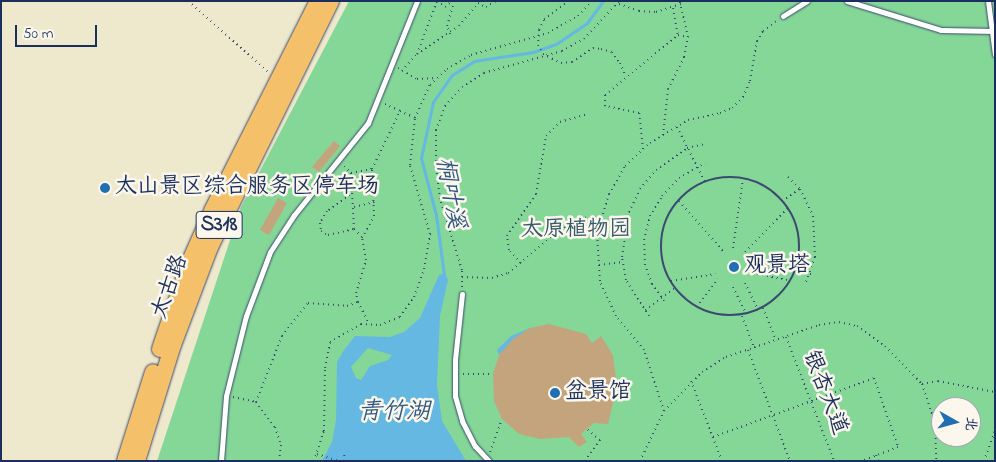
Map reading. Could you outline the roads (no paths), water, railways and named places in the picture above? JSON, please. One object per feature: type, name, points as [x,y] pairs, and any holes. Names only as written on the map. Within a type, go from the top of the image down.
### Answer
[{"type":"main road","name":"太古路","points":[[125,461],[190,260],[235,161],[318,1]]},
{"type":"main road","name":"太古路","points":[[137,461],[173,345],[210,247],[250,161],[331,1]]},
{"type":"lane","points":[[220,461],[226,396],[246,316],[270,252],[338,160],[368,123],[417,1]]},
{"type":"lane","points":[[783,16],[807,1]]},
{"type":"lane","points":[[847,1],[941,30],[993,31]]},
{"type":"lane","points":[[988,1],[995,55]]},
{"type":"lane","points":[[462,294],[455,374],[456,396],[462,421],[475,446],[489,460]]},
{"type":"water","name":"青竹湖","points":[[445,273],[448,280],[440,316],[437,385],[442,421],[466,461],[322,461],[332,442],[336,420],[337,362],[344,350],[355,336],[390,337],[404,332],[420,318],[439,275]],"holes":[[[368,348],[392,355],[388,360],[370,366],[361,380],[356,378],[351,367]]]},
{"type":"water","points":[[530,328],[499,355],[497,350],[511,336]]},
{"type":"waterway","name":"桐叶溪","points":[[444,275],[436,215],[421,158],[433,102],[452,75],[474,61],[533,52],[556,44],[587,23],[603,1]]},
{"type":"place","name":"太山景区综合服务区停车场","points":[[105,188]]},
{"type":"place","name":"观景塔","points":[[734,267]]},
{"type":"place","name":"盆景馆","points":[[555,393]]},
{"type":"park label","name":"太原植物园","points":[[576,231]]}]
